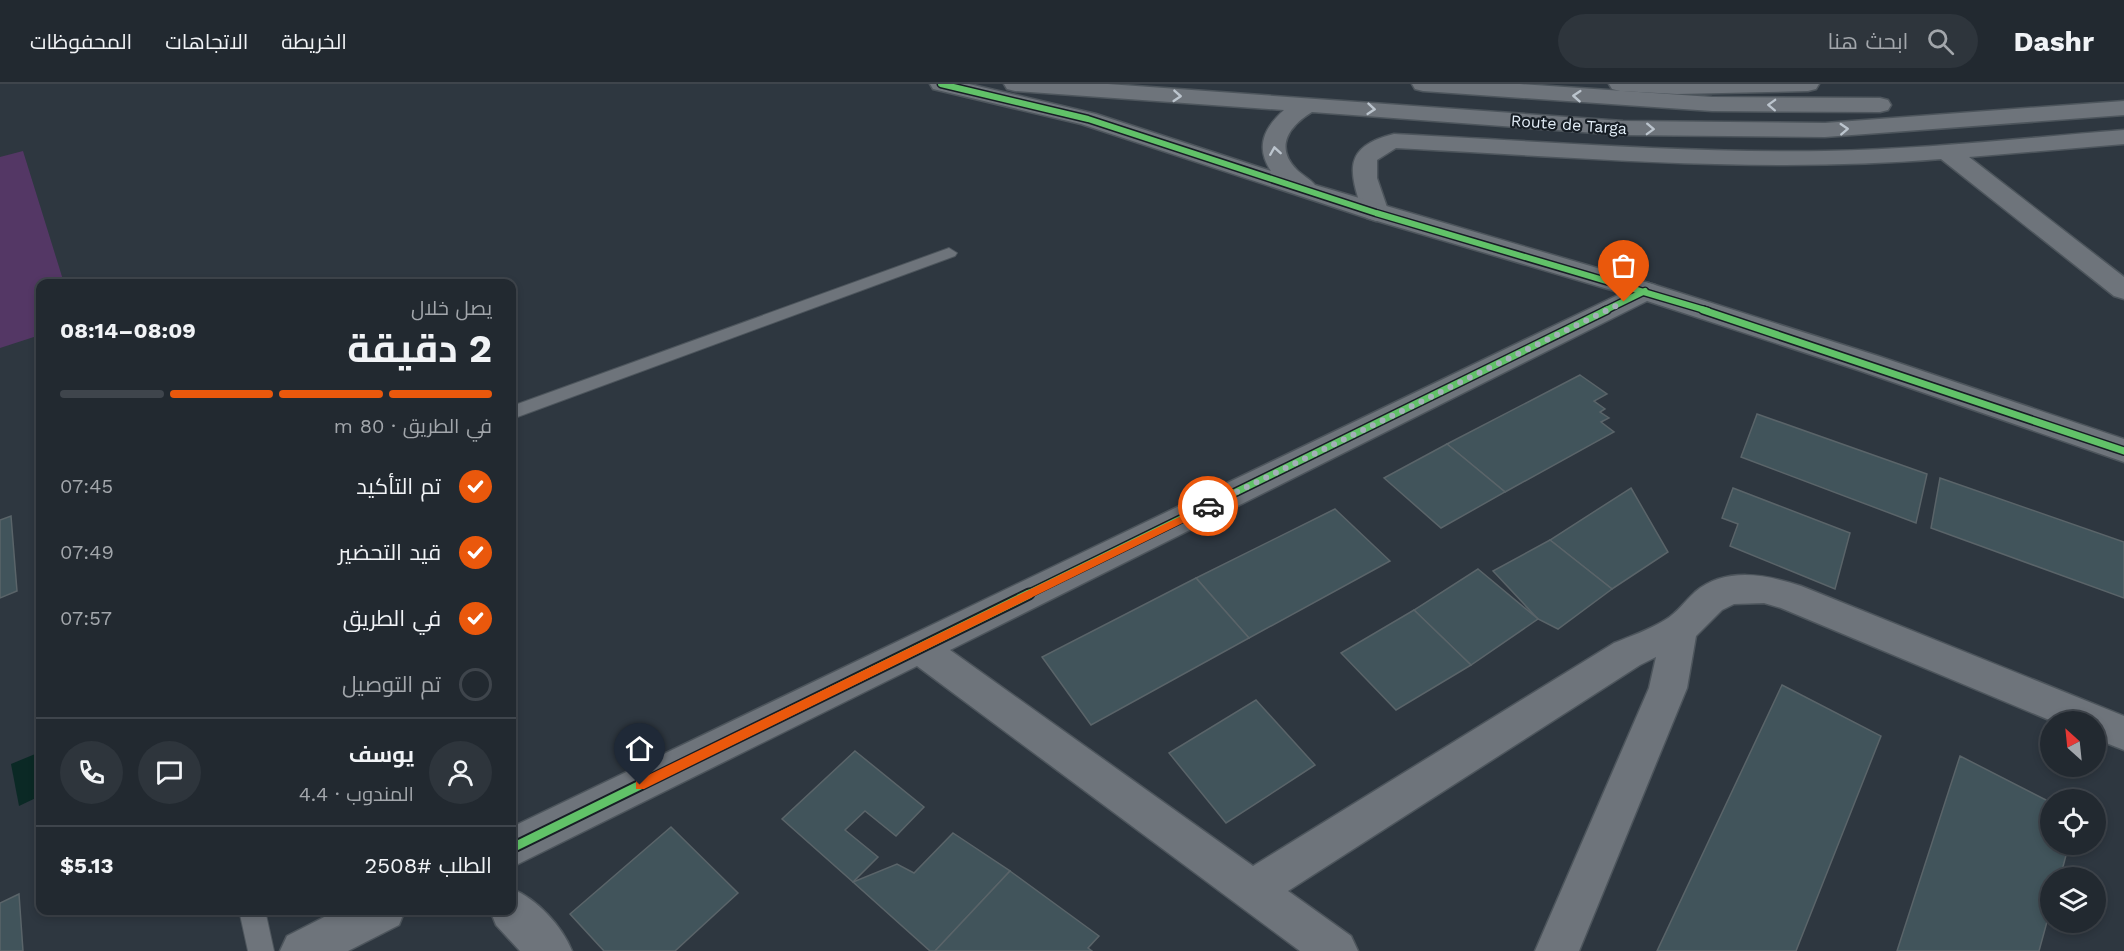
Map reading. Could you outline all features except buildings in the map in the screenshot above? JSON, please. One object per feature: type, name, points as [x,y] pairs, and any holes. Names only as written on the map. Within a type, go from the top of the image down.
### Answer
[{"type":"street","points":[[941,84],[1088,118],[1376,213],[1645,291],[1868,363],[2124,452]]},
{"type":"street","name":"Route de Targa","points":[[1014,84],[1623,128],[1757,131],[1891,126],[2124,108]]},
{"type":"street","name":"Route de Targa","points":[[1423,84],[1598,97],[1798,106],[1905,104],[2124,87]]},
{"type":"street","points":[[1620,84],[1699,87],[1808,84]]},
{"type":"street","points":[[1310,104],[1293,112],[1281,123],[1273,136],[1272,149],[1277,163],[1288,178],[1311,192]]},
{"type":"street","points":[[1376,213],[1363,175],[1363,164],[1373,149],[1394,141],[1734,157],[1836,157],[1946,151],[2124,136]]},
{"type":"street","points":[[1946,151],[2124,290]]},
{"type":"street","points":[[516,846],[1645,291]]},
{"type":"street","points":[[1252,890],[1627,654],[1679,630],[1710,600],[1726,592],[1744,588],[1764,589],[2124,733]]},
{"type":"street","points":[[1557,951],[1668,688],[1679,630]]},
{"type":"street","points":[[919,648],[1336,951]]},
{"type":"street","points":[[302,951],[374,915]]},
{"type":"street","points":[[516,915],[550,951]]},
{"type":"lane","points":[[516,412],[949,253]]},
{"type":"lane","points":[[253,915],[261,951]]},
{"type":"shaded area","points":[[23,151],[63,279],[36,279],[36,336],[0,348],[0,157]]},
{"type":"shaded area","points":[[36,754],[36,798],[19,806],[11,764]]},
{"type":"cycle path","points":[[941,84],[1088,119],[1376,213],[1645,291],[1868,363],[2124,451]]},
{"type":"cycle path","points":[[516,846],[1645,291]]},
{"type":"way so far","points":[[1208,506],[1624,302]]},
{"type":"route","points":[[640,785],[1208,506]]}]
